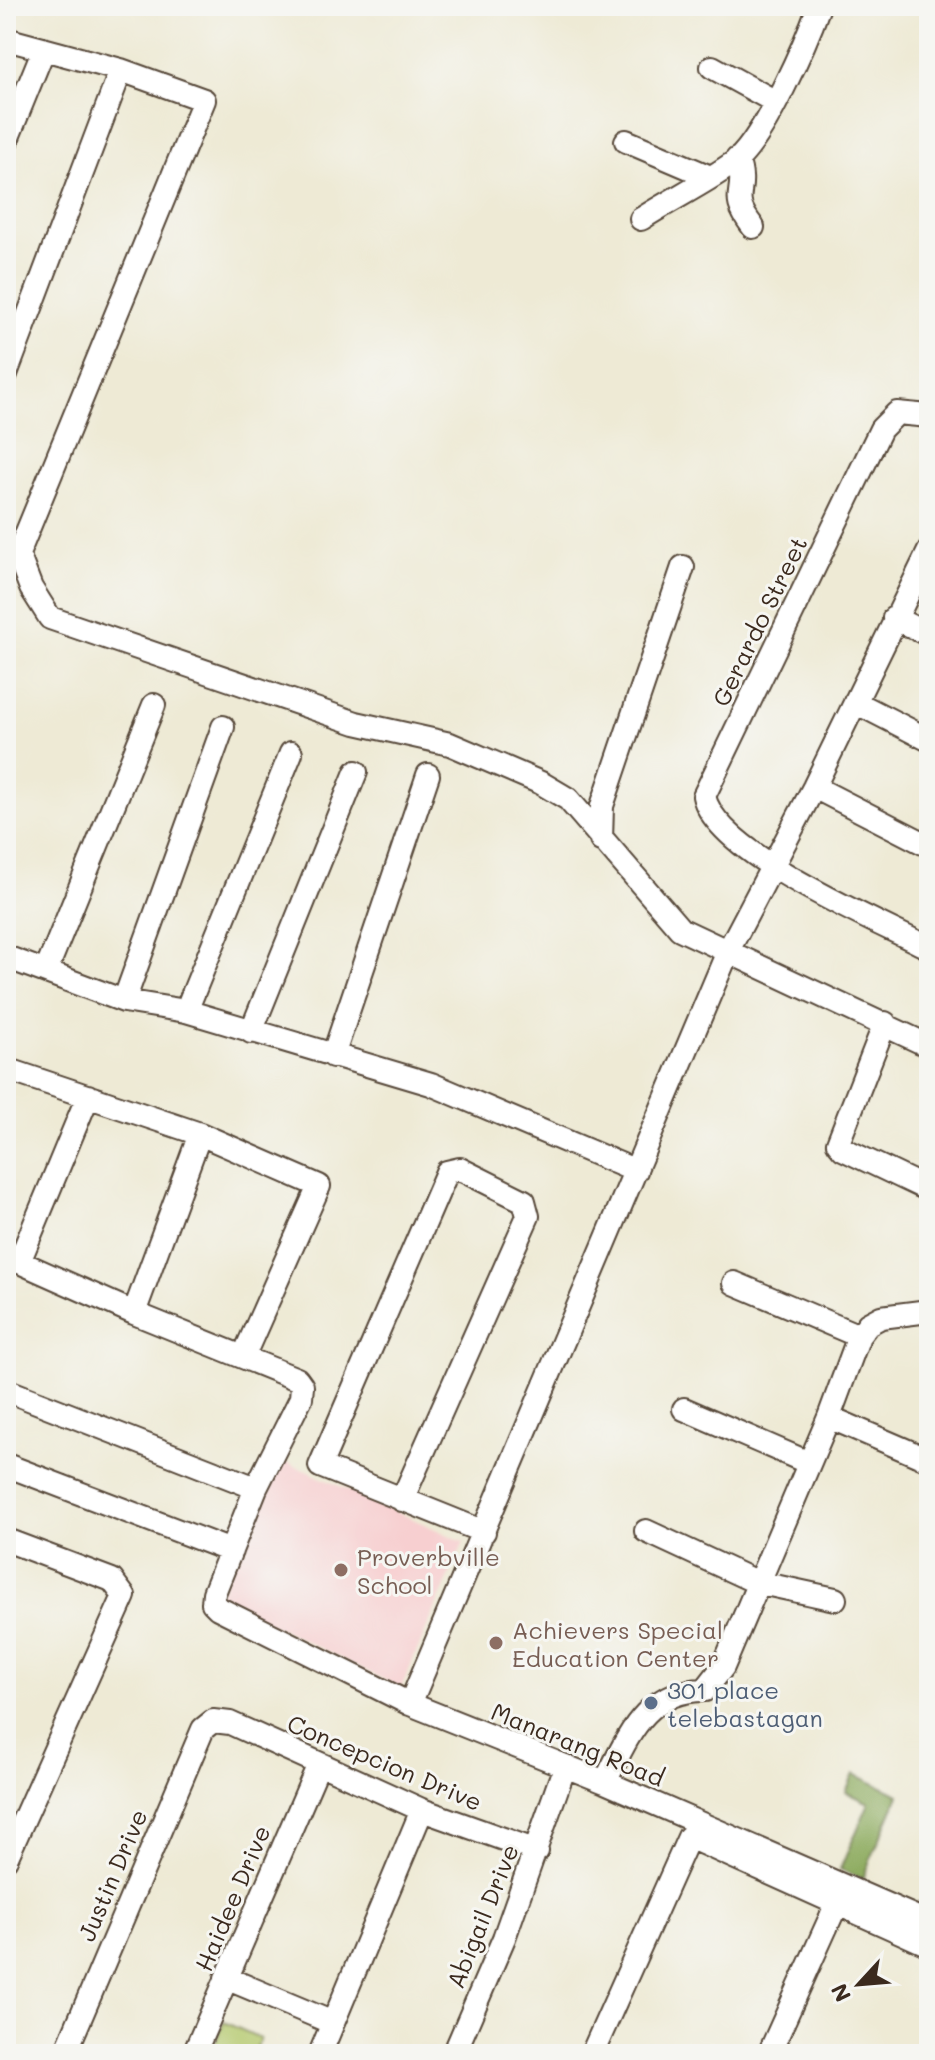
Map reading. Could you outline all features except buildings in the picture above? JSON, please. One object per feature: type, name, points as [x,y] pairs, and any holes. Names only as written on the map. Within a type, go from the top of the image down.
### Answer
[{"type":"street","points":[[641,219],[737,159],[755,138],[808,36],[819,6]]},
{"type":"street","points":[[6,39],[121,70],[198,96],[204,106],[166,189],[105,348],[12,551],[50,618],[356,723],[450,744],[541,783],[568,799],[680,929],[729,949],[929,1046]]},
{"type":"street","points":[[6,142],[43,51]]},
{"type":"street","points":[[712,67],[774,101]]},
{"type":"street","points":[[6,374],[121,70]]},
{"type":"street","points":[[626,141],[708,176]]},
{"type":"street","points":[[737,159],[744,179],[737,200],[738,208],[753,227]]},
{"type":"street","name":"Gerardo Street","points":[[770,867],[716,820],[704,796],[881,429],[897,413],[929,416]]},
{"type":"street","points":[[410,1704],[729,949],[814,787],[929,551]]},
{"type":"street","points":[[601,840],[602,806],[683,567]]},
{"type":"street","points":[[894,618],[929,635]]},
{"type":"street","points":[[855,702],[929,740]]},
{"type":"street","points":[[46,971],[154,705]]},
{"type":"street","points":[[124,1001],[223,727]]},
{"type":"street","points":[[186,1011],[291,753]]},
{"type":"street","points":[[251,1032],[356,772]]},
{"type":"street","points":[[333,1056],[428,775]]},
{"type":"street","points":[[814,787],[929,846]]},
{"type":"street","points":[[770,867],[929,948]]},
{"type":"street","points":[[6,957],[124,1001],[186,1011],[431,1084],[636,1171]]},
{"type":"street","points":[[885,1023],[838,1143],[843,1149],[929,1190]]},
{"type":"street","points":[[6,1069],[200,1134],[319,1186],[244,1355]]},
{"type":"street","points":[[6,1465],[231,1551],[256,1488],[301,1398],[302,1386],[297,1379],[134,1313],[13,1259],[88,1096]]},
{"type":"street","points":[[134,1313],[200,1134]]},
{"type":"street","points":[[402,1500],[528,1216],[524,1201],[506,1189],[460,1169],[447,1172],[320,1460],[321,1467],[402,1500],[484,1532]]},
{"type":"street","points":[[734,1283],[859,1336]]},
{"type":"street","points":[[605,1782],[633,1727],[664,1696],[712,1685],[723,1667],[756,1582],[829,1417],[859,1336],[868,1324],[881,1317],[929,1311]]},
{"type":"street","points":[[6,1390],[256,1488]]},
{"type":"street","points":[[684,1409],[809,1463]]},
{"type":"street","points":[[829,1417],[924,1458]]},
{"type":"street","points":[[646,1531],[756,1582],[835,1599]]},
{"type":"street","points":[[6,1540],[112,1580],[124,1596],[6,1859]]},
{"type":"street","name":"Manarang Road","points":[[231,1551],[213,1603],[224,1612],[410,1704],[605,1782],[929,1923]]},
{"type":"street","name":"Concepcion Drive","points":[[213,1721],[230,1723],[422,1810],[537,1851]]},
{"type":"street","name":"Justin Drive","points":[[65,2054],[203,1729],[213,1721]]},
{"type":"street","name":"Haidee Drive","points":[[194,2054],[319,1764]]},
{"type":"street","name":"Abigail Drive","points":[[454,2054],[504,1938],[565,1766]]},
{"type":"street","points":[[320,2054],[422,1810]]},
{"type":"street","points":[[592,2054],[689,1837],[838,1901],[929,1945]]},
{"type":"street","points":[[769,2054],[838,1901]]},
{"type":"street","points":[[226,1978],[333,2023]]},
{"type":"shaded area","name":"Proverbville School","points":[[277,1458],[464,1542],[401,1688],[218,1598]]},
{"type":"green space","points":[[854,1774],[899,1795],[862,1879],[840,1869],[869,1803],[846,1792]]},
{"type":"green space","points":[[224,2022],[260,2038],[254,2054],[210,2054]]},
{"type":"place","name":"Proverbville School","points":[[341,1570]]},
{"type":"place","name":"Achievers Special Education Center","points":[[496,1643]]},
{"type":"place","name":"301 place telebastagan","points":[[651,1703]]}]
